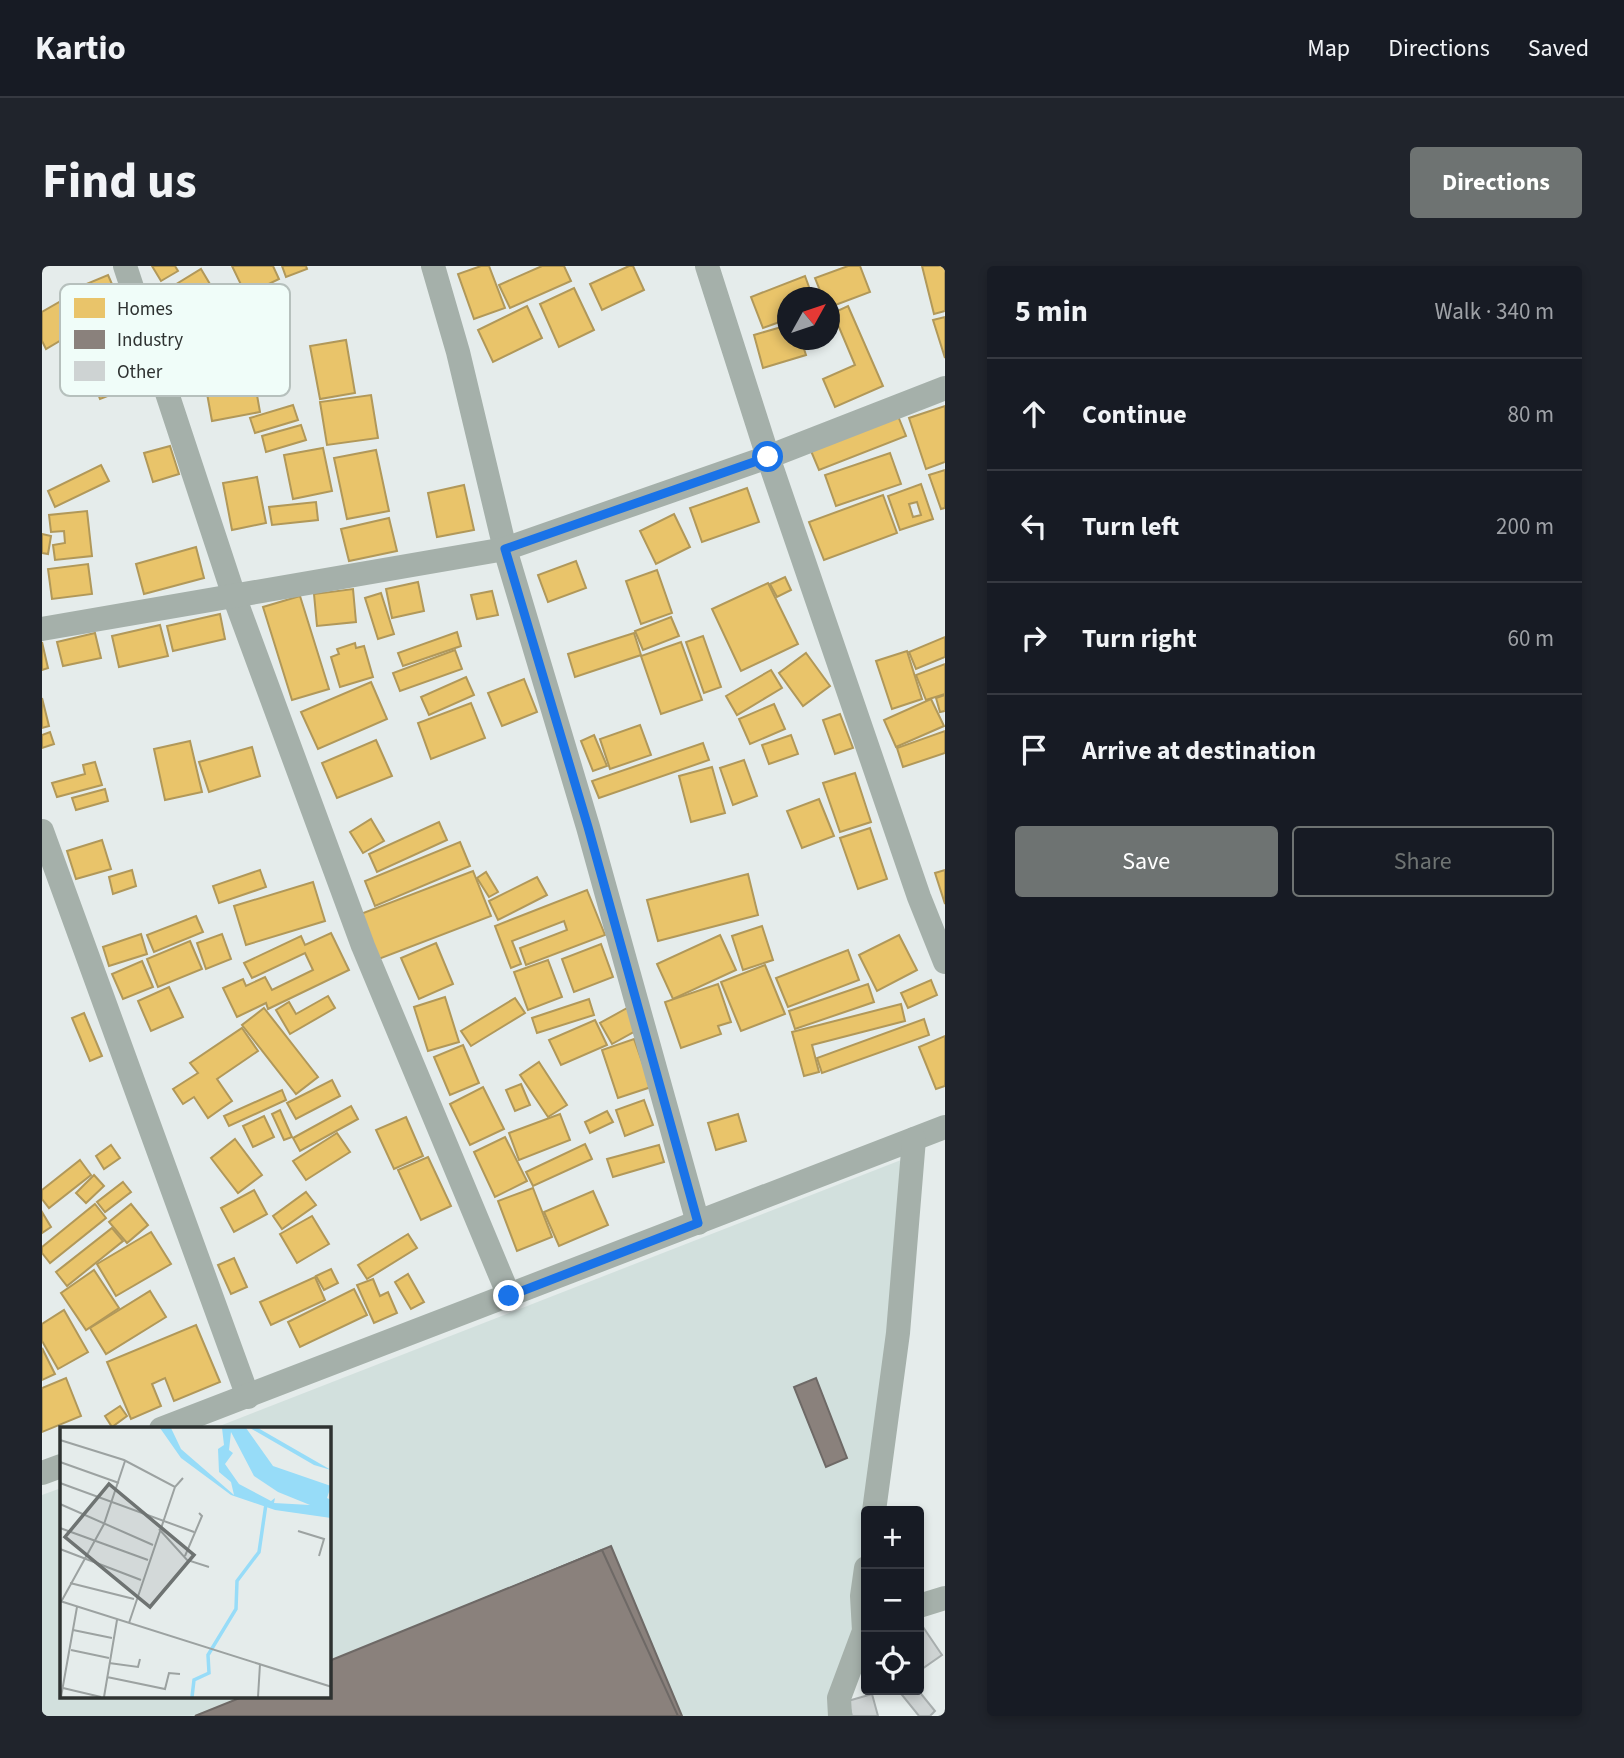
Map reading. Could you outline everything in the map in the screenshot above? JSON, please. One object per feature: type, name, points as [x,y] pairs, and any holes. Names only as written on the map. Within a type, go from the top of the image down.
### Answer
[{"type":"street","points":[[125,266],[131,284]]},
{"type":"street","points":[[433,266],[458,352],[505,549],[588,827],[698,1223]]},
{"type":"street","points":[[708,266],[768,457],[915,884],[945,962]]},
{"type":"street","points":[[42,629],[505,549],[768,457],[945,388]]},
{"type":"street","points":[[168,396],[234,596],[363,946],[509,1296]]},
{"type":"street","points":[[42,831],[248,1396]]},
{"type":"street","points":[[166,1427],[945,1127]]},
{"type":"street","points":[[875,1506],[898,1333],[914,1139]]},
{"type":"street","points":[[42,1473],[60,1466]]},
{"type":"street","points":[[924,1604],[945,1598]]},
{"type":"street","points":[[840,1716],[839,1698],[864,1632]]},
{"type":"shaded area","points":[[919,1153],[867,1506],[861,1506],[861,1613],[841,1716],[42,1716],[42,1495],[60,1488],[60,1698],[331,1698],[331,1427],[217,1427]]},
{"type":"building: Homes","points":[[152,266],[175,266],[178,271],[161,281]]},
{"type":"building: Homes","points":[[232,266],[273,266],[279,279],[269,284],[241,284]]},
{"type":"building: Homes","points":[[282,266],[306,266],[307,269],[286,277]]},
{"type":"building: Homes","points":[[489,266],[505,308],[474,319],[458,274]]},
{"type":"building: Homes","points":[[542,266],[564,266],[571,281],[510,308],[499,285]]},
{"type":"building: Homes","points":[[633,266],[644,290],[602,310],[590,284]]},
{"type":"building: Homes","points":[[848,266],[860,266],[870,292],[840,303],[840,287],[819,287],[815,278]]},
{"type":"building: Homes","points":[[922,266],[945,266],[945,311],[934,314]]},
{"type":"building: Homes","points":[[201,269],[210,284],[176,284]]},
{"type":"building: Homes","points":[[108,275],[112,284],[86,284]]},
{"type":"building: Homes","points":[[805,276],[809,287],[777,287],[777,323],[763,328],[751,297]]},
{"type":"building: Homes","points":[[574,288],[594,330],[559,347],[540,304]]},
{"type":"building: Homes","points":[[60,302],[60,341],[46,349],[42,341],[42,312]]},
{"type":"building: Homes","points":[[527,306],[542,338],[493,362],[478,330]]},
{"type":"building: Homes","points":[[848,306],[883,386],[835,407],[823,379],[855,365],[840,330],[840,310]]},
{"type":"building: Homes","points":[[945,317],[945,358],[933,320]]},
{"type":"building: Homes","points":[[777,328],[777,350],[804,350],[806,355],[763,368],[754,335]]},
{"type":"building: Homes","points":[[346,340],[355,393],[320,399],[310,346]]},
{"type":"building: Homes","points":[[371,395],[378,438],[327,445],[320,402]]},
{"type":"building: Homes","points":[[207,396],[257,396],[260,412],[212,421]]},
{"type":"building: Homes","points":[[293,405],[298,420],[255,433],[250,418]]},
{"type":"building: Homes","points":[[945,406],[945,462],[926,469],[909,418]]},
{"type":"building: Homes","points":[[898,416],[906,436],[819,470],[811,451]]},
{"type":"building: Homes","points":[[301,425],[306,440],[266,452],[262,436]]},
{"type":"building: Homes","points":[[170,446],[179,474],[153,482],[144,453]]},
{"type":"building: Homes","points":[[323,448],[332,491],[293,499],[284,455]]},
{"type":"building: Homes","points":[[376,450],[389,511],[347,519],[334,458]]},
{"type":"building: Homes","points":[[890,453],[901,484],[836,506],[825,475]]},
{"type":"building: Homes","points":[[101,465],[109,481],[55,507],[48,491]]},
{"type":"building: Homes","points":[[945,470],[945,508],[941,509],[929,475]]},
{"type":"building: Homes","points":[[257,477],[266,523],[232,530],[223,483]]},
{"type":"building: Homes","points":[[921,484],[933,519],[900,530],[888,496]],"holes":[[[917,502],[921,515],[913,517],[909,504]]]},
{"type":"building: Homes","points":[[464,485],[474,530],[437,537],[428,493]]},
{"type":"building: Homes","points":[[747,488],[759,522],[702,542],[690,508]]},
{"type":"building: Homes","points":[[883,495],[897,533],[824,560],[809,522]]},
{"type":"building: Homes","points":[[316,502],[318,520],[272,525],[269,507]]},
{"type":"building: Homes","points":[[87,511],[92,556],[55,560],[53,545],[65,543],[64,531],[51,532],[49,515]]},
{"type":"building: Homes","points":[[674,514],[690,547],[656,564],[640,531]]},
{"type":"building: Homes","points":[[389,518],[397,551],[349,561],[341,529]]},
{"type":"building: Homes","points":[[42,534],[51,536],[48,554],[42,553]]},
{"type":"building: Homes","points":[[196,547],[204,578],[144,594],[136,564]]},
{"type":"building: Homes","points":[[576,561],[586,588],[548,602],[538,575]]},
{"type":"building: Homes","points":[[88,564],[92,594],[52,599],[48,569]]},
{"type":"building: Homes","points":[[657,570],[672,613],[641,624],[626,581]]},
{"type":"building: Homes","points":[[785,577],[791,590],[777,597],[770,584]]},
{"type":"building: Homes","points":[[418,582],[424,611],[392,618],[386,589]]},
{"type":"building: Homes","points":[[768,583],[798,644],[741,671],[712,609]]},
{"type":"building: Homes","points":[[353,589],[356,622],[317,626],[314,594]]},
{"type":"building: Homes","points":[[492,591],[498,615],[477,619],[471,595]]},
{"type":"building: Homes","points":[[381,593],[394,634],[378,639],[365,598]]},
{"type":"building: Homes","points":[[300,596],[329,689],[292,700],[263,607]]},
{"type":"building: Homes","points":[[220,614],[225,639],[173,651],[167,626]]},
{"type":"building: Homes","points":[[671,617],[679,636],[643,650],[635,631]]},
{"type":"building: Homes","points":[[160,625],[168,656],[119,667],[112,636]]},
{"type":"building: Homes","points":[[457,632],[461,646],[403,666],[398,653]]},
{"type":"building: Homes","points":[[95,633],[101,658],[63,666],[57,642]]},
{"type":"building: Homes","points":[[634,633],[641,655],[575,677],[568,654]]},
{"type":"building: Homes","points":[[703,636],[721,687],[704,693],[686,642]]},
{"type":"building: Homes","points":[[945,637],[945,657],[916,669],[909,652]]},
{"type":"building: Homes","points":[[42,642],[48,668],[42,670]]},
{"type":"building: Homes","points":[[681,642],[702,700],[661,714],[641,656]]},
{"type":"building: Homes","points":[[355,643],[356,648],[364,646],[373,677],[340,687],[331,657],[339,654],[337,649]]},
{"type":"building: Homes","points":[[455,650],[462,669],[400,691],[393,673]]},
{"type":"building: Homes","points":[[907,651],[922,699],[892,709],[876,661]]},
{"type":"building: Homes","points":[[806,653],[830,686],[803,706],[779,673]]},
{"type":"building: Homes","points":[[945,664],[945,694],[926,700],[916,675]]},
{"type":"building: Homes","points":[[771,670],[782,688],[737,715],[726,696]]},
{"type":"building: Homes","points":[[466,677],[474,695],[429,715],[421,697]]},
{"type":"building: Homes","points":[[524,679],[537,712],[502,726],[488,693]]},
{"type":"building: Homes","points":[[371,682],[387,719],[318,749],[301,712]]},
{"type":"building: Homes","points":[[945,695],[945,711],[940,712],[936,698]]},
{"type":"building: Homes","points":[[42,698],[49,726],[42,728]]},
{"type":"building: Homes","points":[[931,699],[944,726],[896,747],[884,720]]},
{"type":"building: Homes","points":[[471,703],[485,738],[431,759],[418,723]]},
{"type":"building: Homes","points":[[774,704],[785,729],[750,744],[739,719]]},
{"type":"building: Homes","points":[[840,714],[853,748],[835,754],[823,720]]},
{"type":"building: Homes","points":[[640,725],[651,755],[610,769],[600,739]]},
{"type":"building: Homes","points":[[945,731],[945,753],[903,767],[897,748]]},
{"type":"building: Homes","points":[[50,732],[54,744],[42,748],[42,735]]},
{"type":"building: Homes","points":[[594,735],[607,766],[593,771],[581,741]]},
{"type":"building: Homes","points":[[791,735],[798,754],[769,764],[762,745]]},
{"type":"building: Homes","points":[[376,740],[392,776],[337,798],[322,763]]},
{"type":"building: Homes","points":[[190,741],[202,792],[165,800],[154,749]]},
{"type":"building: Homes","points":[[703,743],[709,760],[599,798],[592,781]]},
{"type":"building: Homes","points":[[252,747],[260,776],[209,792],[199,762]]},
{"type":"building: Homes","points":[[744,760],[757,796],[733,805],[720,768]]},
{"type":"building: Homes","points":[[95,762],[102,785],[57,797],[52,783],[85,774],[83,765]]},
{"type":"building: Homes","points":[[712,767],[725,813],[691,822],[679,776]]},
{"type":"building: Homes","points":[[855,773],[871,822],[840,832],[823,783]]},
{"type":"building: Homes","points":[[105,789],[108,801],[76,810],[72,798]]},
{"type":"building: Homes","points":[[819,799],[834,836],[802,848],[787,811]]},
{"type":"building: Homes","points":[[371,819],[384,841],[363,853],[350,832]]},
{"type":"building: Homes","points":[[439,822],[447,840],[377,872],[369,854]]},
{"type":"building: Homes","points":[[870,828],[887,879],[858,889],[840,838]]},
{"type":"building: Homes","points":[[102,840],[111,869],[76,879],[67,851]]},
{"type":"building: Homes","points":[[460,842],[470,866],[375,906],[365,881]]},
{"type":"building: Homes","points":[[132,870],[136,886],[113,894],[109,877]]},
{"type":"building: Homes","points":[[260,870],[266,887],[219,903],[213,886]]},
{"type":"building: Homes","points":[[945,870],[945,904],[935,873]]},
{"type":"building: Homes","points":[[473,871],[491,916],[376,960],[358,915]]},
{"type":"building: Homes","points":[[486,872],[498,892],[489,897],[477,878]]},
{"type":"building: Homes","points":[[748,874],[758,915],[658,941],[647,900]]},
{"type":"building: Homes","points":[[537,877],[547,895],[498,920],[489,901]]},
{"type":"building: Homes","points":[[313,882],[325,921],[246,945],[234,906]]},
{"type":"building: Homes","points":[[587,890],[605,935],[526,965],[520,948],[567,930],[564,921],[512,941],[521,964],[511,968],[495,926]]},
{"type":"building: Homes","points":[[196,916],[203,932],[154,952],[147,935]]},
{"type":"building: Homes","points":[[762,926],[773,960],[743,970],[732,936]]},
{"type":"building: Homes","points":[[331,933],[349,970],[268,1009],[266,1003],[237,1017],[223,988],[243,979],[246,986],[265,977],[272,990],[313,970],[305,953],[252,978],[244,963],[301,936],[305,945]]},
{"type":"building: Homes","points":[[141,934],[147,954],[109,966],[103,947]]},
{"type":"building: Homes","points":[[222,934],[231,959],[206,969],[197,943]]},
{"type":"building: Homes","points":[[720,935],[736,970],[673,999],[657,964]]},
{"type":"building: Homes","points":[[899,935],[917,970],[877,991],[859,955]]},
{"type":"building: Homes","points":[[190,941],[202,969],[158,987],[147,959]]},
{"type":"building: Homes","points":[[436,943],[453,984],[419,999],[401,958]]},
{"type":"building: Homes","points":[[601,944],[613,977],[574,992],[562,959]]},
{"type":"building: Homes","points":[[848,950],[859,980],[788,1007],[776,978]]},
{"type":"building: Homes","points":[[548,960],[562,997],[528,1010],[514,972]]},
{"type":"building: Homes","points":[[142,961],[153,987],[123,999],[112,974]]},
{"type":"building: Homes","points":[[765,965],[785,1014],[741,1031],[721,982]]},
{"type":"building: Homes","points":[[931,980],[937,995],[908,1008],[901,993]]},
{"type":"building: Homes","points":[[718,984],[731,1022],[718,1026],[721,1034],[681,1048],[665,1002]]},
{"type":"building: Homes","points":[[868,984],[874,1002],[795,1029],[789,1011]]},
{"type":"building: Homes","points":[[169,987],[183,1017],[151,1031],[138,1001]]},
{"type":"building: Homes","points":[[328,996],[335,1008],[290,1034],[276,1010],[289,1002],[296,1014]]},
{"type":"building: Homes","points":[[445,997],[459,1042],[428,1051],[414,1007]]},
{"type":"building: Homes","points":[[515,998],[525,1013],[471,1046],[461,1031]]},
{"type":"building: Homes","points":[[589,999],[594,1015],[537,1033],[532,1018]]},
{"type":"building: Homes","points":[[901,1004],[905,1021],[812,1045],[819,1072],[804,1076],[792,1032]]},
{"type":"building: Homes","points":[[264,1008],[318,1077],[296,1094],[242,1025]]},
{"type":"building: Homes","points":[[627,1008],[639,1029],[612,1044],[600,1023]]},
{"type":"building: Homes","points":[[84,1013],[102,1056],[90,1061],[72,1018]]},
{"type":"building: Homes","points":[[924,1019],[929,1035],[822,1073],[817,1058]]},
{"type":"building: Homes","points":[[595,1020],[607,1045],[561,1065],[549,1040]]},
{"type":"building: Homes","points":[[242,1028],[258,1051],[217,1079],[232,1101],[208,1118],[194,1097],[183,1104],[173,1089],[198,1073],[190,1063]]},
{"type":"building: Homes","points":[[945,1036],[945,1086],[936,1089],[919,1047]]},
{"type":"building: Homes","points":[[634,1039],[651,1087],[618,1098],[602,1050]]},
{"type":"building: Homes","points":[[463,1045],[479,1083],[450,1095],[434,1057]]},
{"type":"building: Homes","points":[[539,1062],[567,1105],[548,1117],[520,1075]]},
{"type":"building: Homes","points":[[332,1080],[340,1096],[296,1119],[287,1103]]},
{"type":"building: Homes","points":[[521,1084],[530,1105],[515,1111],[506,1090]]},
{"type":"building: Homes","points":[[483,1087],[504,1129],[470,1145],[450,1104]]},
{"type":"building: Homes","points":[[282,1090],[286,1100],[229,1126],[224,1116]]},
{"type":"building: Homes","points":[[644,1100],[653,1125],[625,1136],[616,1110]]},
{"type":"building: Homes","points":[[351,1106],[358,1119],[300,1151],[293,1138]]},
{"type":"building: Homes","points":[[280,1110],[292,1137],[284,1140],[272,1114]]},
{"type":"building: Homes","points":[[607,1111],[613,1122],[590,1133],[585,1122]]},
{"type":"building: Homes","points":[[560,1114],[570,1140],[519,1160],[509,1133]]},
{"type":"building: Homes","points":[[738,1114],[746,1141],[716,1150],[708,1123]]},
{"type":"building: Homes","points":[[264,1116],[274,1137],[253,1147],[243,1126]]},
{"type":"building: Homes","points":[[406,1117],[423,1156],[394,1169],[376,1130]]},
{"type":"building: Homes","points":[[337,1133],[350,1152],[306,1180],[293,1161]]},
{"type":"building: Homes","points":[[505,1137],[527,1181],[495,1197],[474,1152]]},
{"type":"building: Homes","points":[[235,1139],[262,1175],[238,1193],[211,1158]]},
{"type":"building: Homes","points":[[585,1144],[592,1159],[533,1186],[526,1172]]},
{"type":"building: Homes","points":[[111,1145],[120,1158],[104,1169],[96,1156]]},
{"type":"building: Homes","points":[[659,1145],[664,1162],[613,1177],[607,1159]]},
{"type":"building: Homes","points":[[428,1157],[451,1206],[421,1220],[398,1170]]},
{"type":"building: Homes","points":[[80,1160],[91,1175],[49,1208],[42,1199],[42,1190]]},
{"type":"building: Homes","points":[[94,1175],[104,1186],[86,1203],[76,1193]]},
{"type":"building: Homes","points":[[123,1182],[131,1192],[105,1212],[97,1202]]},
{"type":"building: Homes","points":[[533,1188],[552,1237],[517,1251],[498,1201]]},
{"type":"building: Homes","points":[[254,1190],[267,1214],[234,1232],[221,1208]]},
{"type":"building: Homes","points":[[593,1191],[608,1225],[559,1246],[544,1212]]},
{"type":"building: Homes","points":[[306,1192],[316,1205],[282,1229],[273,1216]]},
{"type":"building: Homes","points":[[95,1204],[106,1218],[50,1263],[42,1253],[42,1247]]},
{"type":"building: Homes","points":[[131,1204],[148,1225],[127,1243],[109,1222]]},
{"type":"building: Homes","points":[[42,1212],[51,1227],[42,1233]]},
{"type":"building: Homes","points":[[312,1216],[329,1244],[297,1263],[280,1234]]},
{"type":"building: Homes","points":[[112,1228],[123,1241],[67,1286],[56,1272]]},
{"type":"building: Homes","points":[[151,1232],[171,1264],[116,1296],[97,1264]]},
{"type":"building: Homes","points":[[408,1234],[417,1248],[367,1279],[358,1265]]},
{"type":"building: Homes","points":[[234,1258],[247,1287],[231,1294],[218,1265]]},
{"type":"building: Homes","points":[[331,1269],[338,1283],[324,1290],[316,1276]]},
{"type":"building: Homes","points":[[94,1270],[119,1308],[86,1330],[61,1293]]},
{"type":"building: Homes","points":[[408,1274],[424,1302],[411,1309],[395,1282]]},
{"type":"building: Homes","points":[[315,1277],[325,1300],[271,1325],[260,1302]]},
{"type":"building: Homes","points":[[373,1279],[380,1296],[388,1292],[397,1313],[374,1323],[357,1285]]},
{"type":"building: Homes","points":[[354,1289],[367,1315],[300,1347],[288,1322]]},
{"type":"building: Homes","points":[[150,1291],[166,1317],[106,1354],[90,1328]]},
{"type":"building: Homes","points":[[64,1310],[88,1352],[58,1369],[42,1341],[42,1324]]},
{"type":"building: Homes","points":[[196,1325],[220,1382],[174,1401],[165,1378],[152,1384],[161,1406],[131,1419],[107,1362]]},
{"type":"building: Homes","points":[[42,1348],[55,1374],[42,1380]]},
{"type":"building: Homes","points":[[66,1378],[81,1416],[42,1432],[42,1388]]},
{"type":"building: Homes","points":[[120,1406],[127,1416],[112,1427],[105,1416]]},
{"type":"building: Industry","points":[[816,1378],[847,1458],[826,1467],[794,1387]]},
{"type":"building: Industry","points":[[611,1546],[682,1716],[200,1716],[244,1698],[331,1698],[331,1662]]},
{"type":"building: Industry","points":[[602,1550],[678,1716],[195,1716],[240,1698],[331,1698],[331,1660]]},
{"type":"building: Other","points":[[924,1628],[942,1655],[924,1668]]},
{"type":"building: Other","points":[[872,1695],[878,1716],[852,1716],[848,1701]]},
{"type":"building: Other","points":[[902,1695],[922,1695],[935,1711],[930,1716],[919,1716]]},
{"type":"route","points":[[509,1296],[698,1223],[588,827],[505,549],[768,457]]}]
